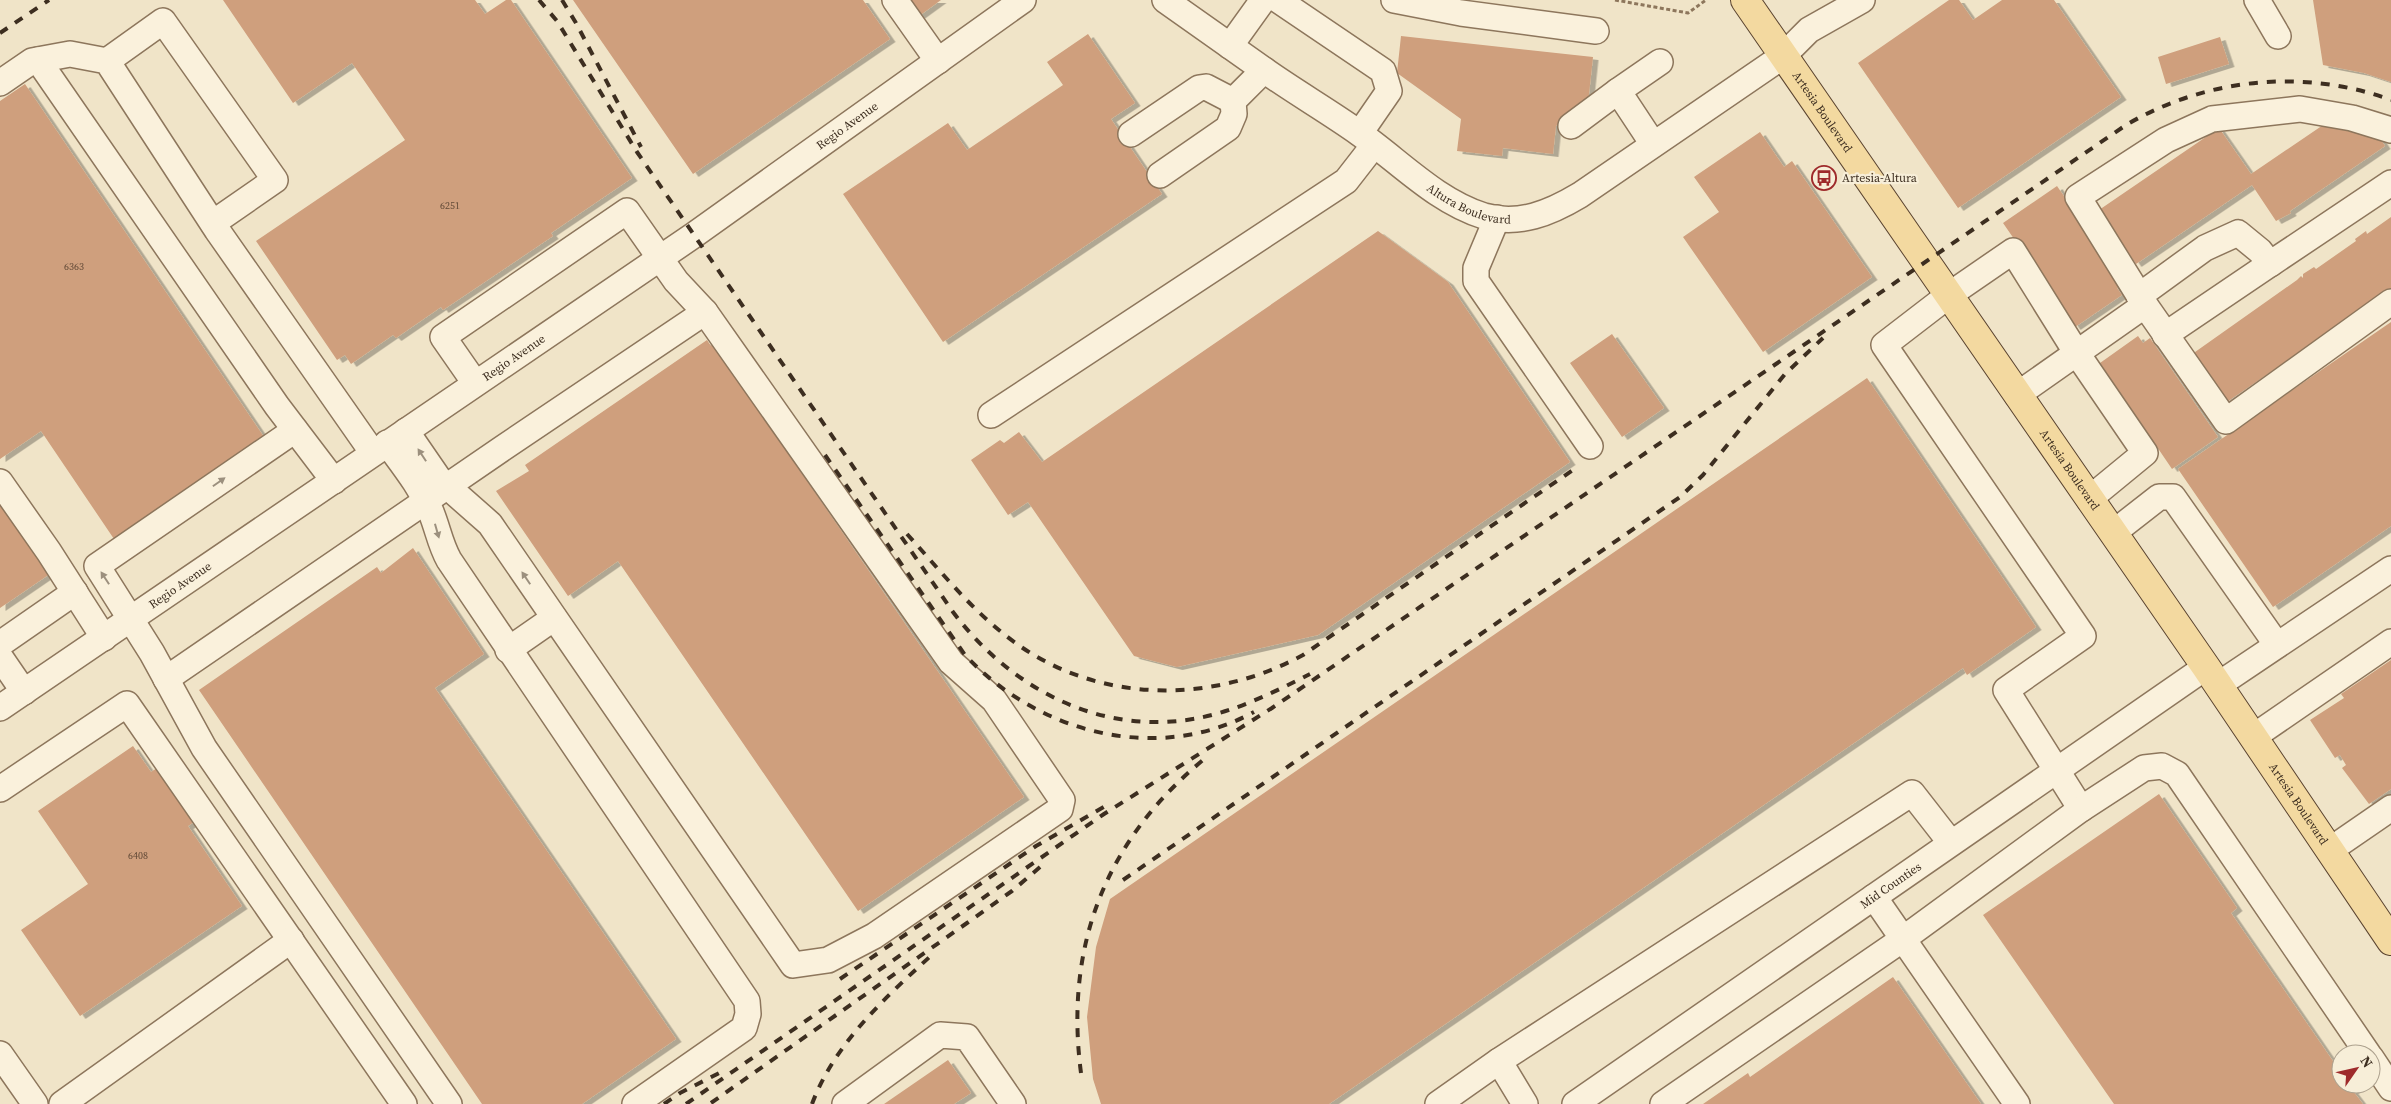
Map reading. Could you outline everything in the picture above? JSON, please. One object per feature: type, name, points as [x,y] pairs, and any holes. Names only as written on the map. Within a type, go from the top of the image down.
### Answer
[{"type":"main road","name":"Artesia Boulevard","points":[[1745,0],[2212,676],[2391,941]]},
{"type":"street","points":[[895,0],[938,60]]},
{"type":"street","name":"Regio Avenue","points":[[0,708],[659,258],[1023,0]]},
{"type":"street","name":"Altura Boulevard","points":[[1166,0],[1264,70],[1367,139],[1452,202],[1484,216],[1513,220],[1529,218],[1560,208],[1783,56],[1809,30],[1862,0]]},
{"type":"street","points":[[1230,46],[1263,0]]},
{"type":"street","points":[[991,415],[1346,181],[1389,91],[1383,71],[1278,0]]},
{"type":"street","points":[[1394,0],[1462,13],[1596,31]]},
{"type":"street","points":[[2257,0],[2278,36]]},
{"type":"street","points":[[107,61],[163,21],[275,180],[213,223]]},
{"type":"street","points":[[0,83],[32,61],[70,54],[107,61],[213,223],[389,442],[426,501],[444,550],[508,650],[747,1001],[748,1014],[744,1028],[635,1104]]},
{"type":"street","points":[[38,60],[295,430],[334,481]]},
{"type":"street","points":[[1570,126],[1660,62]]},
{"type":"street","points":[[1160,175],[1228,128],[1234,114],[1233,101],[1264,70]]},
{"type":"street","points":[[1131,134],[1199,88],[1206,87],[1233,101]]},
{"type":"street","points":[[1618,91],[1653,144]]},
{"type":"street","points":[[2391,130],[2352,118],[2300,109],[2212,120],[2166,140],[2078,197],[2142,301],[2226,421],[2391,302]]},
{"type":"street","points":[[2165,335],[2391,182]]},
{"type":"street","points":[[389,442],[431,469],[448,487],[490,524],[793,965],[828,960],[874,936],[1060,809],[1062,800],[1008,719],[994,700],[950,662],[705,312],[676,281],[627,211],[443,337],[475,383]]},
{"type":"street","points":[[1497,218],[1476,268],[1476,281],[1590,446]]},
{"type":"street","points":[[2017,394],[2076,352],[2142,301],[2205,248],[2238,233],[2260,251],[2270,264]]},
{"type":"street","points":[[2081,808],[2006,690],[2083,636],[1884,345],[1949,295],[2013,251],[2076,352],[2145,453],[2090,499]]},
{"type":"street","points":[[166,679],[705,312]]},
{"type":"street","points":[[295,430],[97,566],[132,619],[204,748],[449,1104]]},
{"type":"street","points":[[0,482],[104,638]]},
{"type":"street","points":[[2113,532],[2159,498],[2173,497],[2277,645]]},
{"type":"street","name":"Mid Counties","points":[[1594,1100],[1874,897],[2057,770],[2212,676],[2277,645],[2391,569]]},
{"type":"street","points":[[0,644],[75,592]]},
{"type":"street","points":[[508,650],[554,618]]},
{"type":"street","points":[[2253,737],[2391,642]]},
{"type":"street","points":[[0,657],[24,692]]},
{"type":"street","points":[[0,789],[127,704],[404,1104]]},
{"type":"street","points":[[1663,1104],[1903,939],[2081,808],[2144,768],[2162,766],[2177,774],[2361,1044]]},
{"type":"street","points":[[1438,1104],[1499,1061],[1912,793],[1951,843]]},
{"type":"street","points":[[2330,850],[2391,808]]},
{"type":"street","points":[[1874,897],[2017,1104]]},
{"type":"street","points":[[62,1104],[291,940]]},
{"type":"street","points":[[845,1104],[940,1034],[967,1037],[1013,1104]]},
{"type":"street","points":[[0,1054],[35,1104]]},
{"type":"street","points":[[1499,1061],[1525,1104]]},
{"type":"street","points":[[2381,1072],[2391,1087]]},
{"type":"path","points":[[1615,0],[1688,13],[1706,0]]},
{"type":"building","points":[[223,0],[475,0],[485,14],[506,0],[511,0],[632,178],[551,233],[553,236],[443,310],[441,307],[396,338],[393,335],[351,364],[345,355],[337,360],[256,241],[405,140],[352,63],[293,103]]},
{"type":"building","points":[[573,0],[863,0],[890,39],[693,174]]},
{"type":"building","points":[[908,0],[941,0],[919,16]]},
{"type":"building","points":[[1949,0],[1959,0],[1973,20],[2002,0],[2054,0],[2121,97],[1958,208],[1858,63]]},
{"type":"building","points":[[2313,0],[2391,0],[2391,82],[2364,73],[2323,65]]},
{"type":"building","points":[[1088,34],[1135,103],[1111,119],[1162,194],[943,342],[843,194],[948,123],[967,150],[1063,85],[1047,62]]},
{"type":"building","points":[[1401,36],[1593,57],[1588,103],[1556,126],[1553,154],[1503,148],[1502,156],[1457,151],[1461,119],[1397,73]]},
{"type":"building","points":[[2220,37],[2229,64],[2166,84],[2158,57]]},
{"type":"building","points":[[25,84],[264,437],[114,539],[41,431],[0,459],[0,101]]},
{"type":"building","points":[[2329,121],[2374,129],[2385,146],[2290,211],[2291,213],[2276,221],[2252,185],[2136,264],[2099,210],[2219,128],[2251,174]]},
{"type":"building","points":[[1760,132],[1784,167],[1792,161],[1872,277],[1763,352],[1683,237],[1719,212],[1694,177]]},
{"type":"building","points":[[2057,186],[2124,284],[2117,288],[2122,295],[2075,327],[2003,223]]},
{"type":"building","points":[[2391,217],[2391,289],[2221,406],[2188,357],[2301,276],[2303,278],[2303,274],[2314,267],[2316,269],[2356,241],[2355,239],[2366,231],[2367,234]]},
{"type":"building","points":[[1378,231],[1448,282],[1570,462],[1318,635],[1177,667],[1134,656],[1028,502],[1008,515],[971,460],[1000,440],[1004,443],[1019,432],[1042,462]]},
{"type":"building","points":[[2391,322],[2391,526],[2273,607],[2178,469]]},
{"type":"building","points":[[1612,334],[1664,408],[1622,437],[1570,363]]},
{"type":"building","points":[[2138,336],[2143,343],[2150,338],[2218,437],[2172,469],[2100,363]]},
{"type":"building","points":[[707,340],[711,346],[713,344],[1024,797],[858,911],[618,561],[568,596],[496,491],[529,471],[525,465]]},
{"type":"building","points":[[1867,378],[2036,627],[1967,675],[1963,668],[1329,1104],[1101,1104],[1093,1079],[1087,1017],[1096,947],[1110,899]]},
{"type":"building","points":[[0,491],[54,571],[0,608]]},
{"type":"building","points":[[413,548],[484,654],[435,688],[676,1039],[582,1104],[482,1104],[199,690],[377,567],[381,573]]},
{"type":"building","points":[[2391,660],[2391,789],[2369,804],[2342,768],[2346,765],[2340,755],[2335,758],[2310,720],[2344,698],[2341,694]]},
{"type":"building","points":[[133,746],[151,772],[166,762],[194,822],[188,826],[242,906],[80,1016],[21,930],[88,884],[38,811]]},
{"type":"building","points":[[2159,794],[2237,908],[2231,913],[2331,1058],[2331,1094],[2355,1094],[2363,1104],[2114,1104],[1983,915]]},
{"type":"building","points":[[1893,977],[1981,1104],[1703,1104],[1748,1073],[1750,1077]]},
{"type":"building","points":[[948,1060],[971,1093],[954,1104],[884,1104]]},
{"type":"railway","points":[[0,33],[49,0]]},
{"type":"railway","points":[[539,0],[557,21],[637,152],[953,612],[977,641],[1005,666],[1035,687],[1067,704],[1101,715],[1137,721],[1174,721],[1212,715],[1274,692],[1310,674]]},
{"type":"railway","points":[[562,0],[641,147]]},
{"type":"railway","points":[[686,1104],[1104,814],[1272,708],[2126,125],[2157,109],[2189,97],[2222,88],[2256,83],[2290,81],[2324,84],[2358,90],[2391,100]]},
{"type":"railway","points":[[1123,880],[1680,497],[1703,475],[1785,374],[1823,338]]},
{"type":"railway","points":[[825,455],[965,655],[994,682],[1027,704],[1063,721],[1100,733],[1139,738],[1178,736],[1217,728],[1254,712]]},
{"type":"railway","points":[[907,534],[978,612],[1005,635],[1039,658],[1075,674],[1112,685],[1151,690],[1190,689],[1229,683],[1267,672],[1303,655],[1573,470]]},
{"type":"railway","points":[[1081,1073],[1077,1026],[1079,980],[1087,937],[1100,897],[1119,858],[1143,822],[1173,788],[1208,756]]},
{"type":"railway","points":[[840,979],[1036,846],[1107,805]]},
{"type":"railway","points":[[711,1103],[1012,891],[1046,862]]},
{"type":"railway","points":[[812,1104],[834,1060],[864,1021],[935,952]]},
{"type":"railway","points":[[664,1104],[680,1093],[725,1070]]},
{"type":"place","name":"Artesia-Altura","points":[[1824,178]]}]
